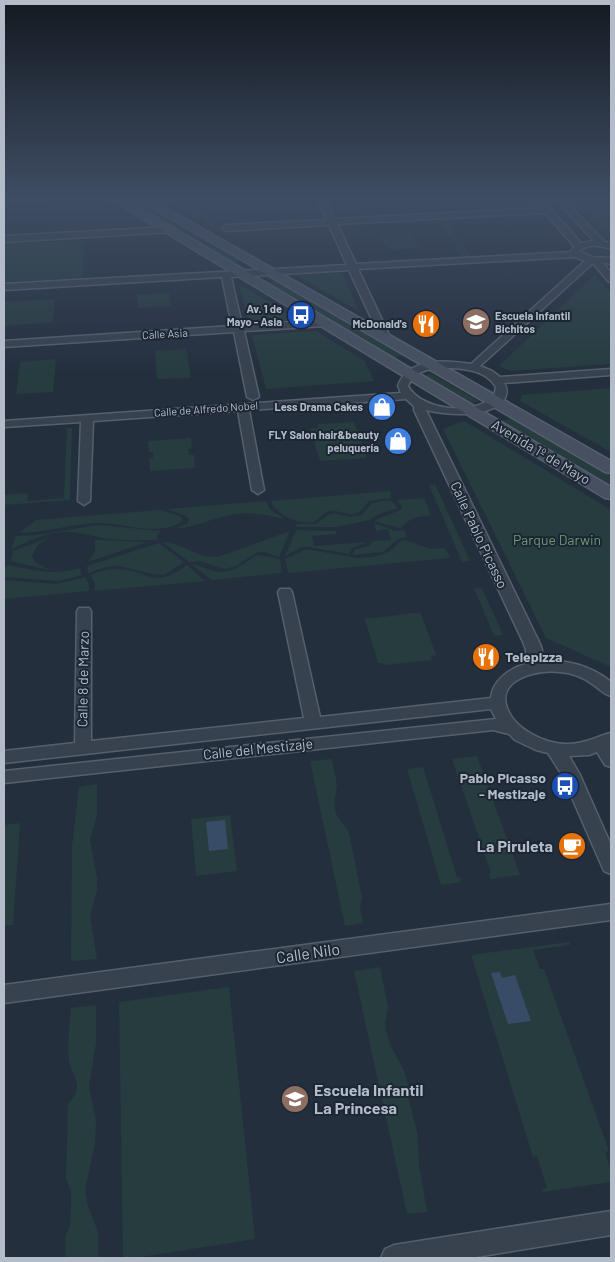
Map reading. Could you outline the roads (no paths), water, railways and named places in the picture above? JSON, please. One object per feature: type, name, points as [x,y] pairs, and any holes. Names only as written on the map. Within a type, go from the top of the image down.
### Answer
[{"type":"street","name":"Avenida 1º de Mayo","points":[[213,256],[325,323],[410,390],[442,410],[481,408],[498,390]]},
{"type":"street","name":"Avenida 1º de Mayo","points":[[244,256],[434,365],[498,390],[611,468]]},
{"type":"street","points":[[348,256],[385,337]]},
{"type":"street","points":[[4,287],[353,267],[500,256]]},
{"type":"street","points":[[587,256],[611,279]]},
{"type":"street","points":[[472,368],[594,261],[611,261]]},
{"type":"street","points":[[226,274],[253,397]]},
{"type":"street","name":"Calle Asia","points":[[4,344],[325,323]]},
{"type":"street","name":"Avenida 1º de Mayo","points":[[410,390],[434,365],[452,365],[472,368],[487,373],[498,390]]},
{"type":"street","points":[[498,390],[611,372]]},
{"type":"street","points":[[498,390],[611,380]]},
{"type":"street","name":"Avenida 1º de Mayo","points":[[410,390],[470,410],[611,494]]},
{"type":"street","name":"Calle de Alfredo Nobel","points":[[4,415],[253,397],[410,390]]},
{"type":"street","name":"Calle de Alfredo Nobel","points":[[4,424],[243,407],[410,390]]},
{"type":"street","name":"Calle Pablo Picasso","points":[[410,390],[532,644],[534,650],[532,667]]},
{"type":"street","points":[[243,407],[258,490]]},
{"type":"street","points":[[84,501],[86,418]]},
{"type":"street","points":[[285,592],[314,724]]},
{"type":"street","name":"Calle 8 de Marzo","points":[[83,748],[84,611]]},
{"type":"street","points":[[610,689],[599,680],[576,669],[550,666],[532,667],[508,679],[500,690],[498,703],[504,719],[512,729],[538,746],[554,750],[580,751],[607,742],[611,761]]},
{"type":"street","name":"Calle del Mestizaje","points":[[4,757],[498,703]]},
{"type":"street","name":"Calle del Mestizaje","points":[[4,777],[486,724],[494,724],[512,729]]},
{"type":"street","points":[[554,750],[564,762],[571,775],[611,866]]},
{"type":"street","name":"Calle Nilo","points":[[4,994],[611,912]]},
{"type":"street","points":[[394,1258],[611,1222]]},
{"type":"water","points":[[225,820],[228,849],[209,851],[206,822]]},
{"type":"water","points":[[500,972],[502,978],[515,975],[531,1021],[508,1024],[491,973]]},
{"type":"place","name":"Av. 1 de Mayo - Asia","points":[[301,315]]},
{"type":"place","name":"Escuela Infantil Bichitos","points":[[476,322]]},
{"type":"place","name":"McDonald's","points":[[426,324]]},
{"type":"place","name":"Less Drama Cakes","points":[[382,407]]},
{"type":"place","name":"FLY Salon hair&beauty peluquería","points":[[398,441]]},
{"type":"place","name":"Telepizza","points":[[486,657]]},
{"type":"place","name":"Pablo Picasso - Mestizaje","points":[[565,786]]},
{"type":"place","name":"La Piruleta","points":[[572,846]]},
{"type":"place","name":"Escuela Infantil La Princesa","points":[[295,1099]]},
{"type":"park label","name":"Parque Darwin","points":[[557,540]]}]
